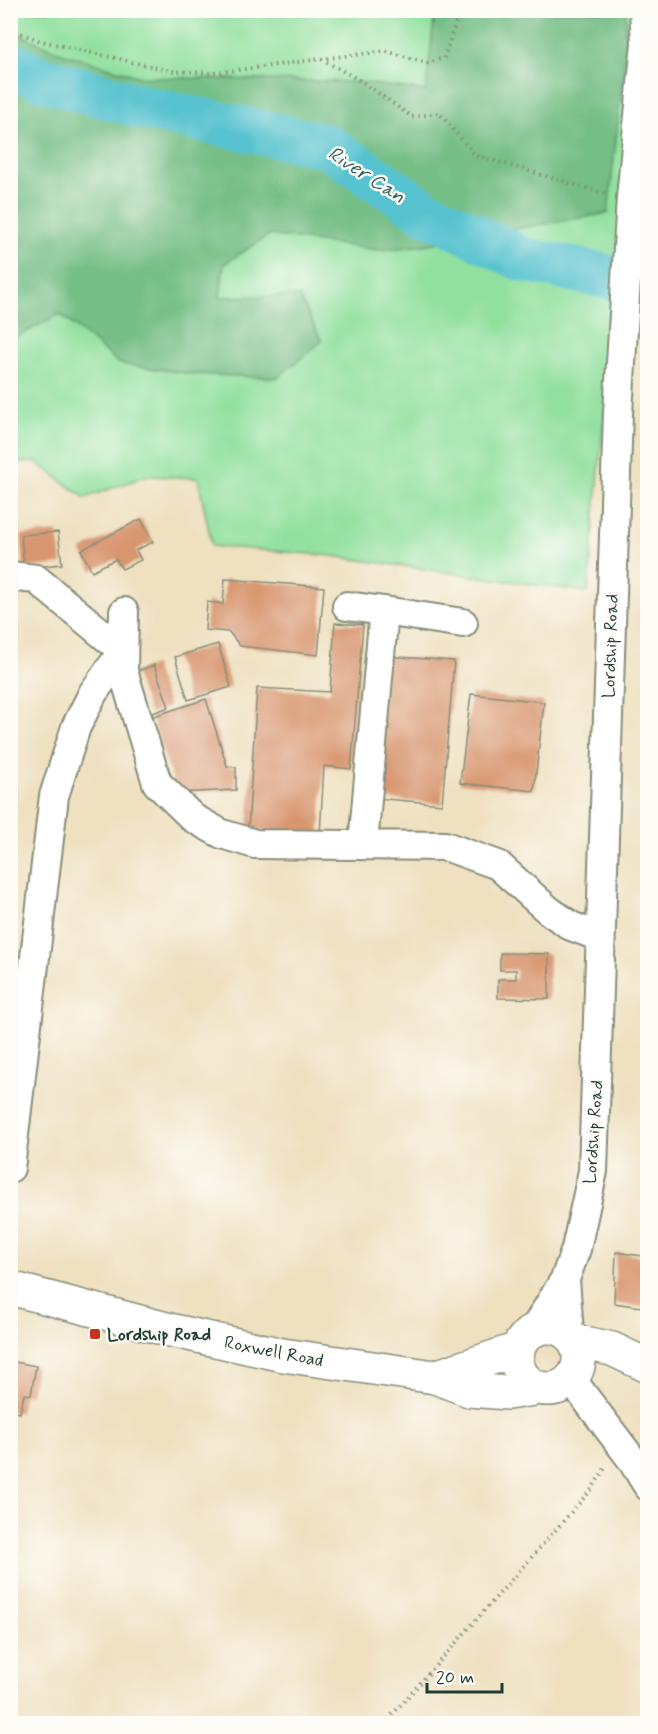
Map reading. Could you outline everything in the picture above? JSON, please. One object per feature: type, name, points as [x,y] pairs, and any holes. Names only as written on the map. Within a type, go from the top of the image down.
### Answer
[{"type":"main road","name":"Roxwell Road","points":[[10,1288],[170,1330],[283,1355],[435,1377],[469,1390],[508,1392],[644,1365]]},
{"type":"main road","points":[[549,1326],[572,1337],[580,1359],[562,1381],[532,1384],[519,1369],[526,1339],[549,1326]]},
{"type":"main road","name":"Roxwell Road","points":[[572,1337],[612,1349],[644,1365]]},
{"type":"main road","name":"Roxwell Road","points":[[435,1377],[526,1339]]},
{"type":"street","name":"Lordship Road","points":[[526,1339],[566,1280],[576,1249],[593,1171],[624,309],[631,198],[646,43],[644,10]]},
{"type":"street","points":[[10,576],[36,579],[123,651]]},
{"type":"street","points":[[347,606],[463,623]]},
{"type":"street","points":[[363,844],[384,611]]},
{"type":"street","points":[[124,612],[123,651],[129,692],[157,783],[177,805],[222,834],[255,844],[445,846],[465,852],[498,865],[563,921],[600,937]]},
{"type":"street","points":[[10,1168],[54,796],[76,727],[93,693],[123,651]]},
{"type":"street","name":"Lordship Road","points":[[566,1280],[572,1337]]},
{"type":"street","points":[[562,1381],[620,1444],[648,1486]]},
{"type":"path","points":[[10,29],[41,41],[171,71],[216,73],[386,51],[427,63],[444,58],[460,10]]},
{"type":"path","points":[[321,59],[361,81],[412,117],[440,113],[475,155],[619,199],[631,198]]},
{"type":"path","points":[[384,1724],[591,1490],[620,1444]]},
{"type":"green space","points":[[399,10],[434,13],[435,10],[647,11],[647,323],[613,317],[588,592],[324,555],[212,546],[198,478],[146,476],[85,498],[36,462],[11,463],[10,11]]},
{"type":"green space","points":[[435,11],[626,11],[625,56],[608,213],[418,246],[379,250],[269,235],[224,264],[220,297],[299,296],[322,341],[277,378],[193,374],[120,364],[60,314],[11,340],[11,30],[61,53],[141,77],[358,82],[426,91]]},
{"type":"building","points":[[141,519],[153,542],[136,550],[141,560],[122,569],[116,559],[92,571],[81,550]]},
{"type":"building","points":[[58,532],[62,564],[24,568],[21,535]]},
{"type":"building","points":[[225,579],[324,587],[318,655],[240,646],[229,632],[205,630],[207,602],[223,604]]},
{"type":"building","points":[[335,623],[363,625],[351,769],[324,766],[320,834],[248,830],[257,688],[330,692]]},
{"type":"building","points":[[218,644],[231,687],[188,700],[175,657]]},
{"type":"building","points":[[386,656],[454,661],[442,804],[374,798]]},
{"type":"building","points":[[154,665],[169,707],[150,714],[134,672]]},
{"type":"building","points":[[471,694],[544,702],[534,791],[460,783]]},
{"type":"building","points":[[206,699],[227,766],[236,767],[236,790],[177,793],[151,717]]},
{"type":"building","points":[[500,953],[549,954],[549,999],[498,998],[498,979],[516,979],[516,970],[500,970]]},
{"type":"building","points":[[616,1252],[648,1257],[648,1308],[614,1303]]},
{"type":"building","points":[[10,1361],[36,1366],[31,1395],[24,1394],[20,1413],[10,1411]]},
{"type":"waterway","name":"River Can","points":[[10,63],[40,78],[154,110],[327,146],[425,211],[522,259],[648,285]]},
{"type":"place","name":"Lordship Road","points":[[95,1334]]}]
